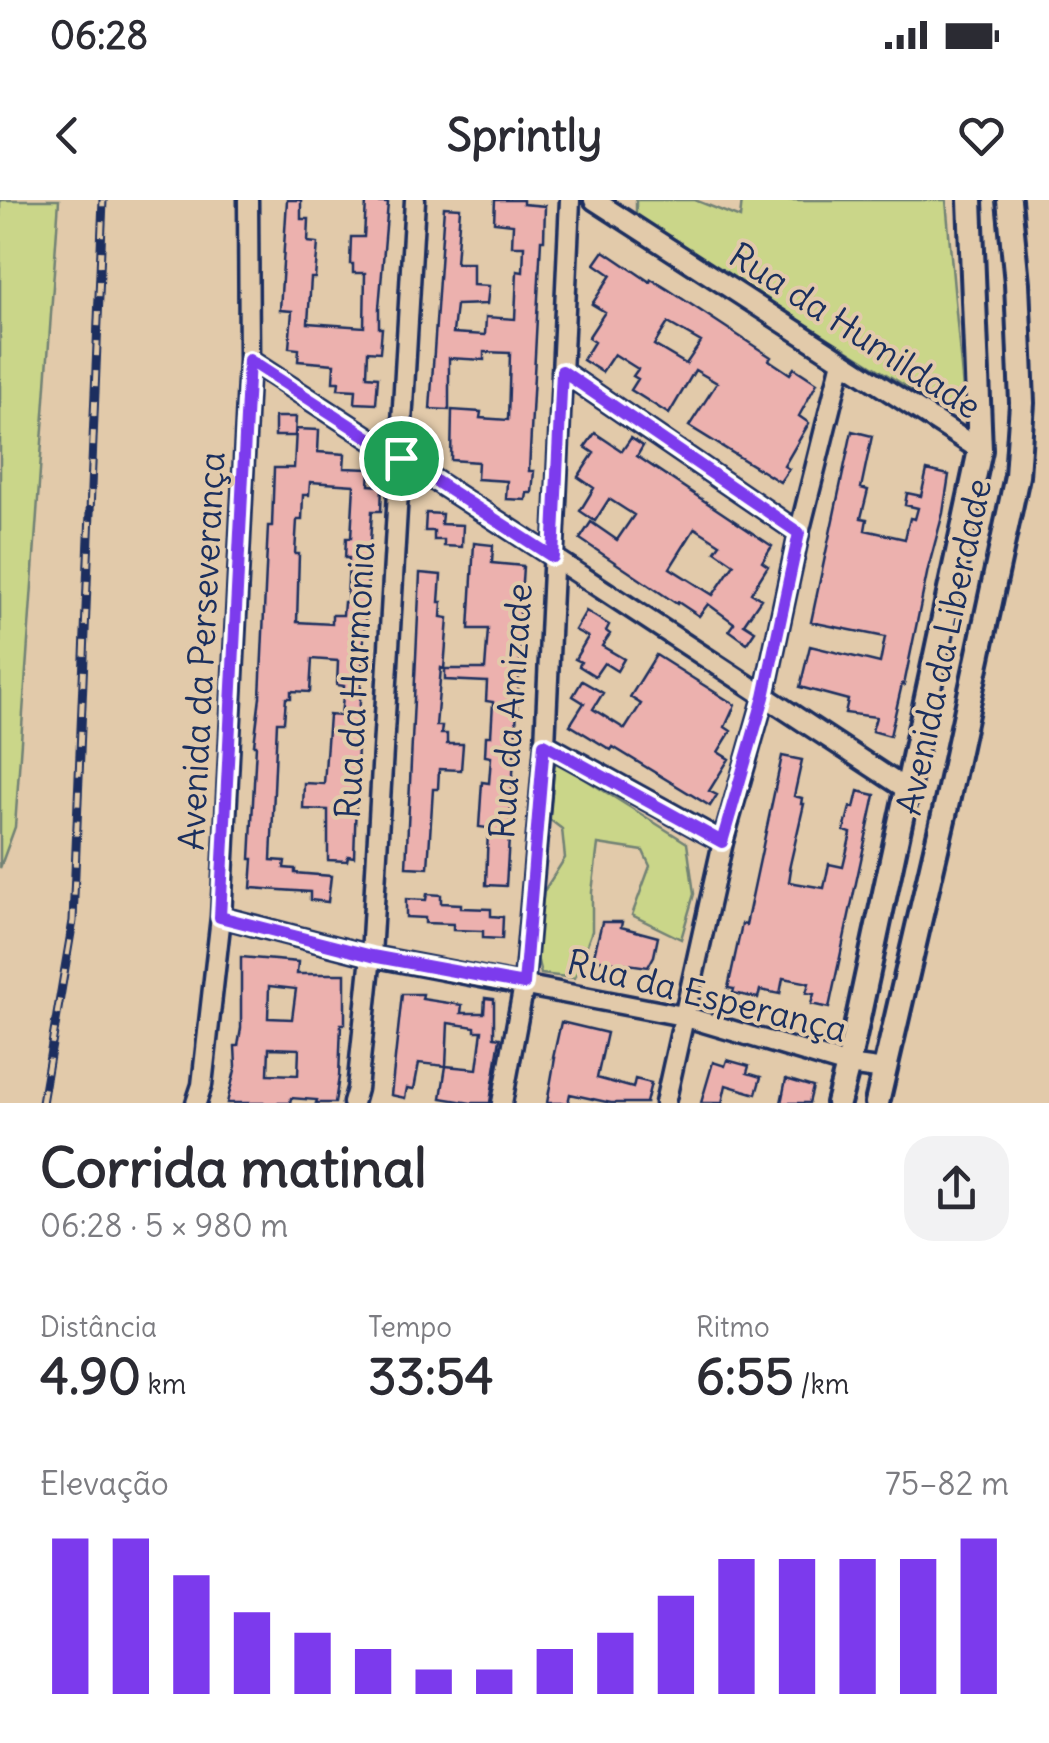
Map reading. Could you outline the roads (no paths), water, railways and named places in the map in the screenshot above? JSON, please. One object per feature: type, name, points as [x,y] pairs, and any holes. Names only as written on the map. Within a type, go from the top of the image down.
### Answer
[{"type":"street","name":"Avenida da Perseverança","points":[[196,1103],[202,1085],[220,917],[249,360],[248,200]]},
{"type":"street","name":"Rua da Harmonia","points":[[354,1103],[372,956],[415,200]]},
{"type":"street","name":"Rua da Amizade","points":[[502,1103],[524,984],[544,744],[570,200]]},
{"type":"street","name":"Rua da Humildade","points":[[594,200],[980,450]]},
{"type":"street","name":"Avenida da Liberdade","points":[[838,1103],[980,450],[970,200]]},
{"type":"street","name":"Avenida da Liberdade","points":[[876,1103],[947,802],[1017,476],[1022,403],[1009,200]]},
{"type":"street","points":[[249,360],[906,789]]},
{"type":"street","points":[[665,1103],[722,842],[764,697],[799,533],[842,362]]},
{"type":"street","points":[[562,371],[799,533]]},
{"type":"street","points":[[544,744],[722,842]]},
{"type":"street","name":"Rua da Esperança","points":[[220,917],[372,956],[683,1016],[848,1065],[885,1070]]},
{"type":"railway","points":[[42,1103],[73,921],[103,200]]}]
